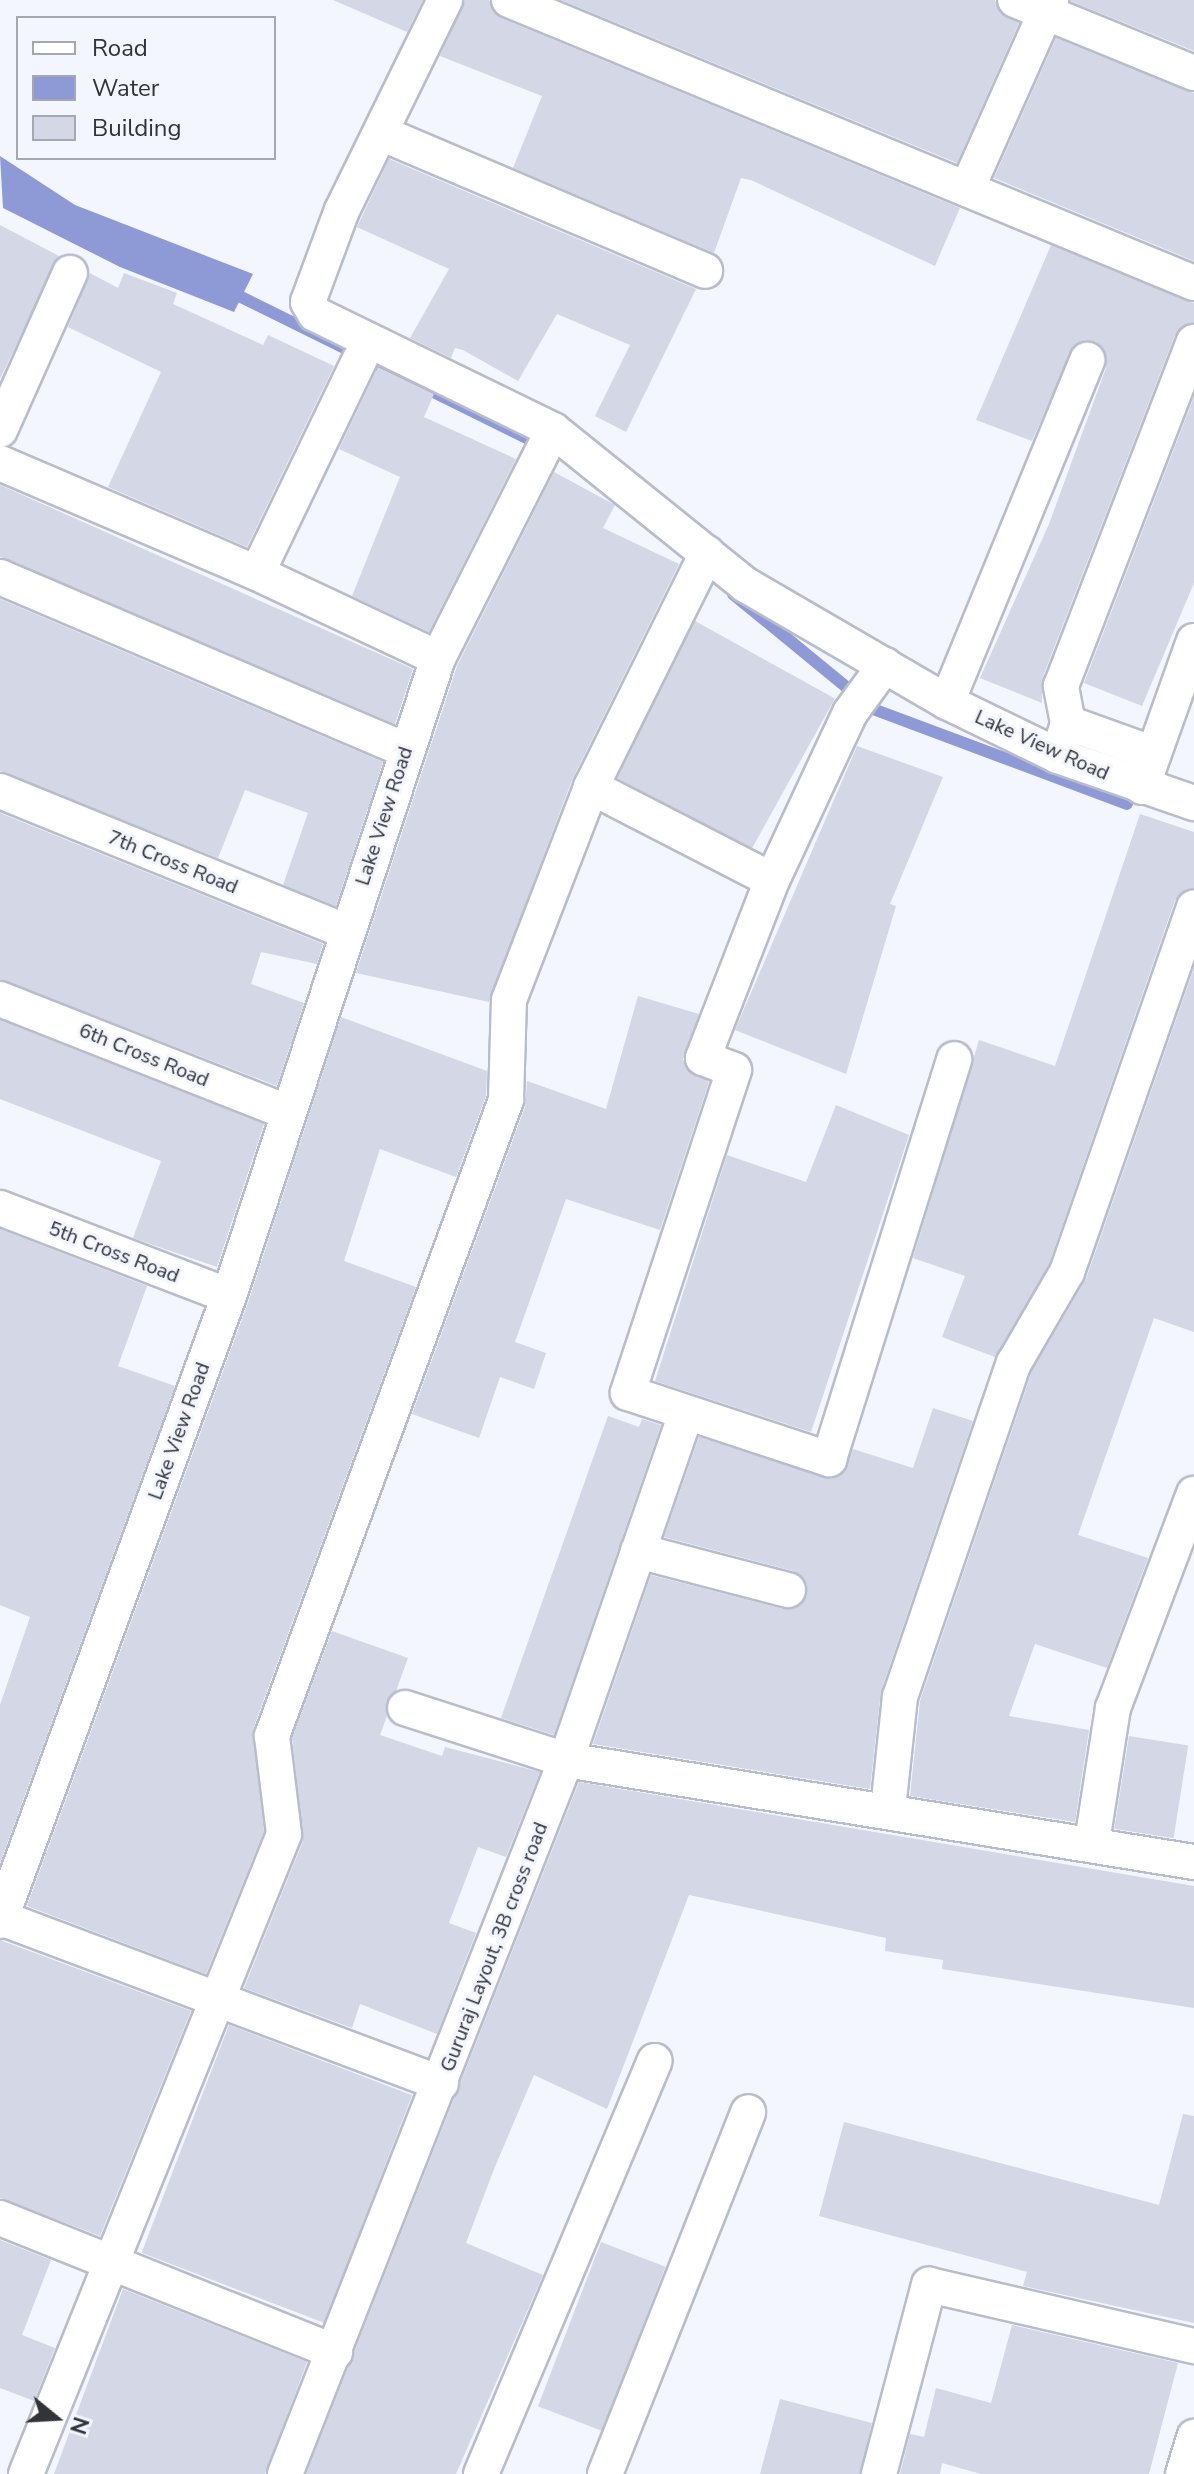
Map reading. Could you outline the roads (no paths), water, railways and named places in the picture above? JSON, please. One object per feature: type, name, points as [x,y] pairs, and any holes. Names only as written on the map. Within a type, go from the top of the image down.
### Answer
[{"type":"street","points":[[445,0],[310,287],[315,314],[553,430]]},
{"type":"street","points":[[509,0],[1194,283]]},
{"type":"street","points":[[967,189],[1037,4],[1194,73]]},
{"type":"street","points":[[383,134],[705,271]]},
{"type":"street","points":[[0,430],[70,273]]},
{"type":"street","points":[[1058,756],[1068,723],[1061,686],[1194,342]]},
{"type":"street","points":[[257,573],[360,359]]},
{"type":"street","points":[[947,702],[1087,360]]},
{"type":"street","name":"Lake View Road","points":[[1,1920],[229,1296],[405,750],[438,658],[553,430],[746,585],[881,671],[1058,756],[1194,803]]},
{"type":"street","points":[[0,463],[257,573],[438,658]]},
{"type":"street","points":[[26,2474],[222,1997],[284,1834],[272,1736],[506,1100],[509,1000],[591,787],[707,553]]},
{"type":"street","points":[[0,577],[405,750]]},
{"type":"street","points":[[1142,787],[1194,641]]},
{"type":"street","points":[[881,671],[850,713],[772,880],[703,1058],[734,1070],[628,1393],[829,1459],[954,1059]]},
{"type":"street","points":[[1068,723],[1154,754]]},
{"type":"street","points":[[591,787],[772,880]]},
{"type":"street","name":"7th Cross Road","points":[[0,791],[347,932]]},
{"type":"street","points":[[888,1809],[910,1668],[1014,1363],[1067,1272],[1194,907]]},
{"type":"street","name":"6th Cross Road","points":[[0,999],[287,1112]]},
{"type":"street","name":"5th Cross Road","points":[[0,1208],[229,1296]]},
{"type":"street","name":"Gururaj Layout, 3B cross road","points":[[285,2474],[566,1760],[686,1414]]},
{"type":"street","points":[[1092,1842],[1113,1708],[1194,1494]]},
{"type":"street","points":[[638,1551],[788,1590]]},
{"type":"street","points":[[405,1708],[566,1760],[1092,1842],[1194,1862]]},
{"type":"street","points":[[1,1920],[222,1997],[441,2083]]},
{"type":"street","points":[[481,2474],[655,2061]]},
{"type":"street","points":[[605,2474],[748,2112]]},
{"type":"street","points":[[0,2218],[335,2352]]},
{"type":"street","points":[[879,2474],[929,2285],[1194,2346]]},
{"type":"street","points":[[1183,2474],[1194,2437]]},
{"type":"water","points":[[0,156],[75,205],[253,274],[234,312],[120,267],[3,208]]},
{"type":"waterway","points":[[229,291],[542,446]]},
{"type":"waterway","points":[[733,594],[873,709],[1127,804]]}]
